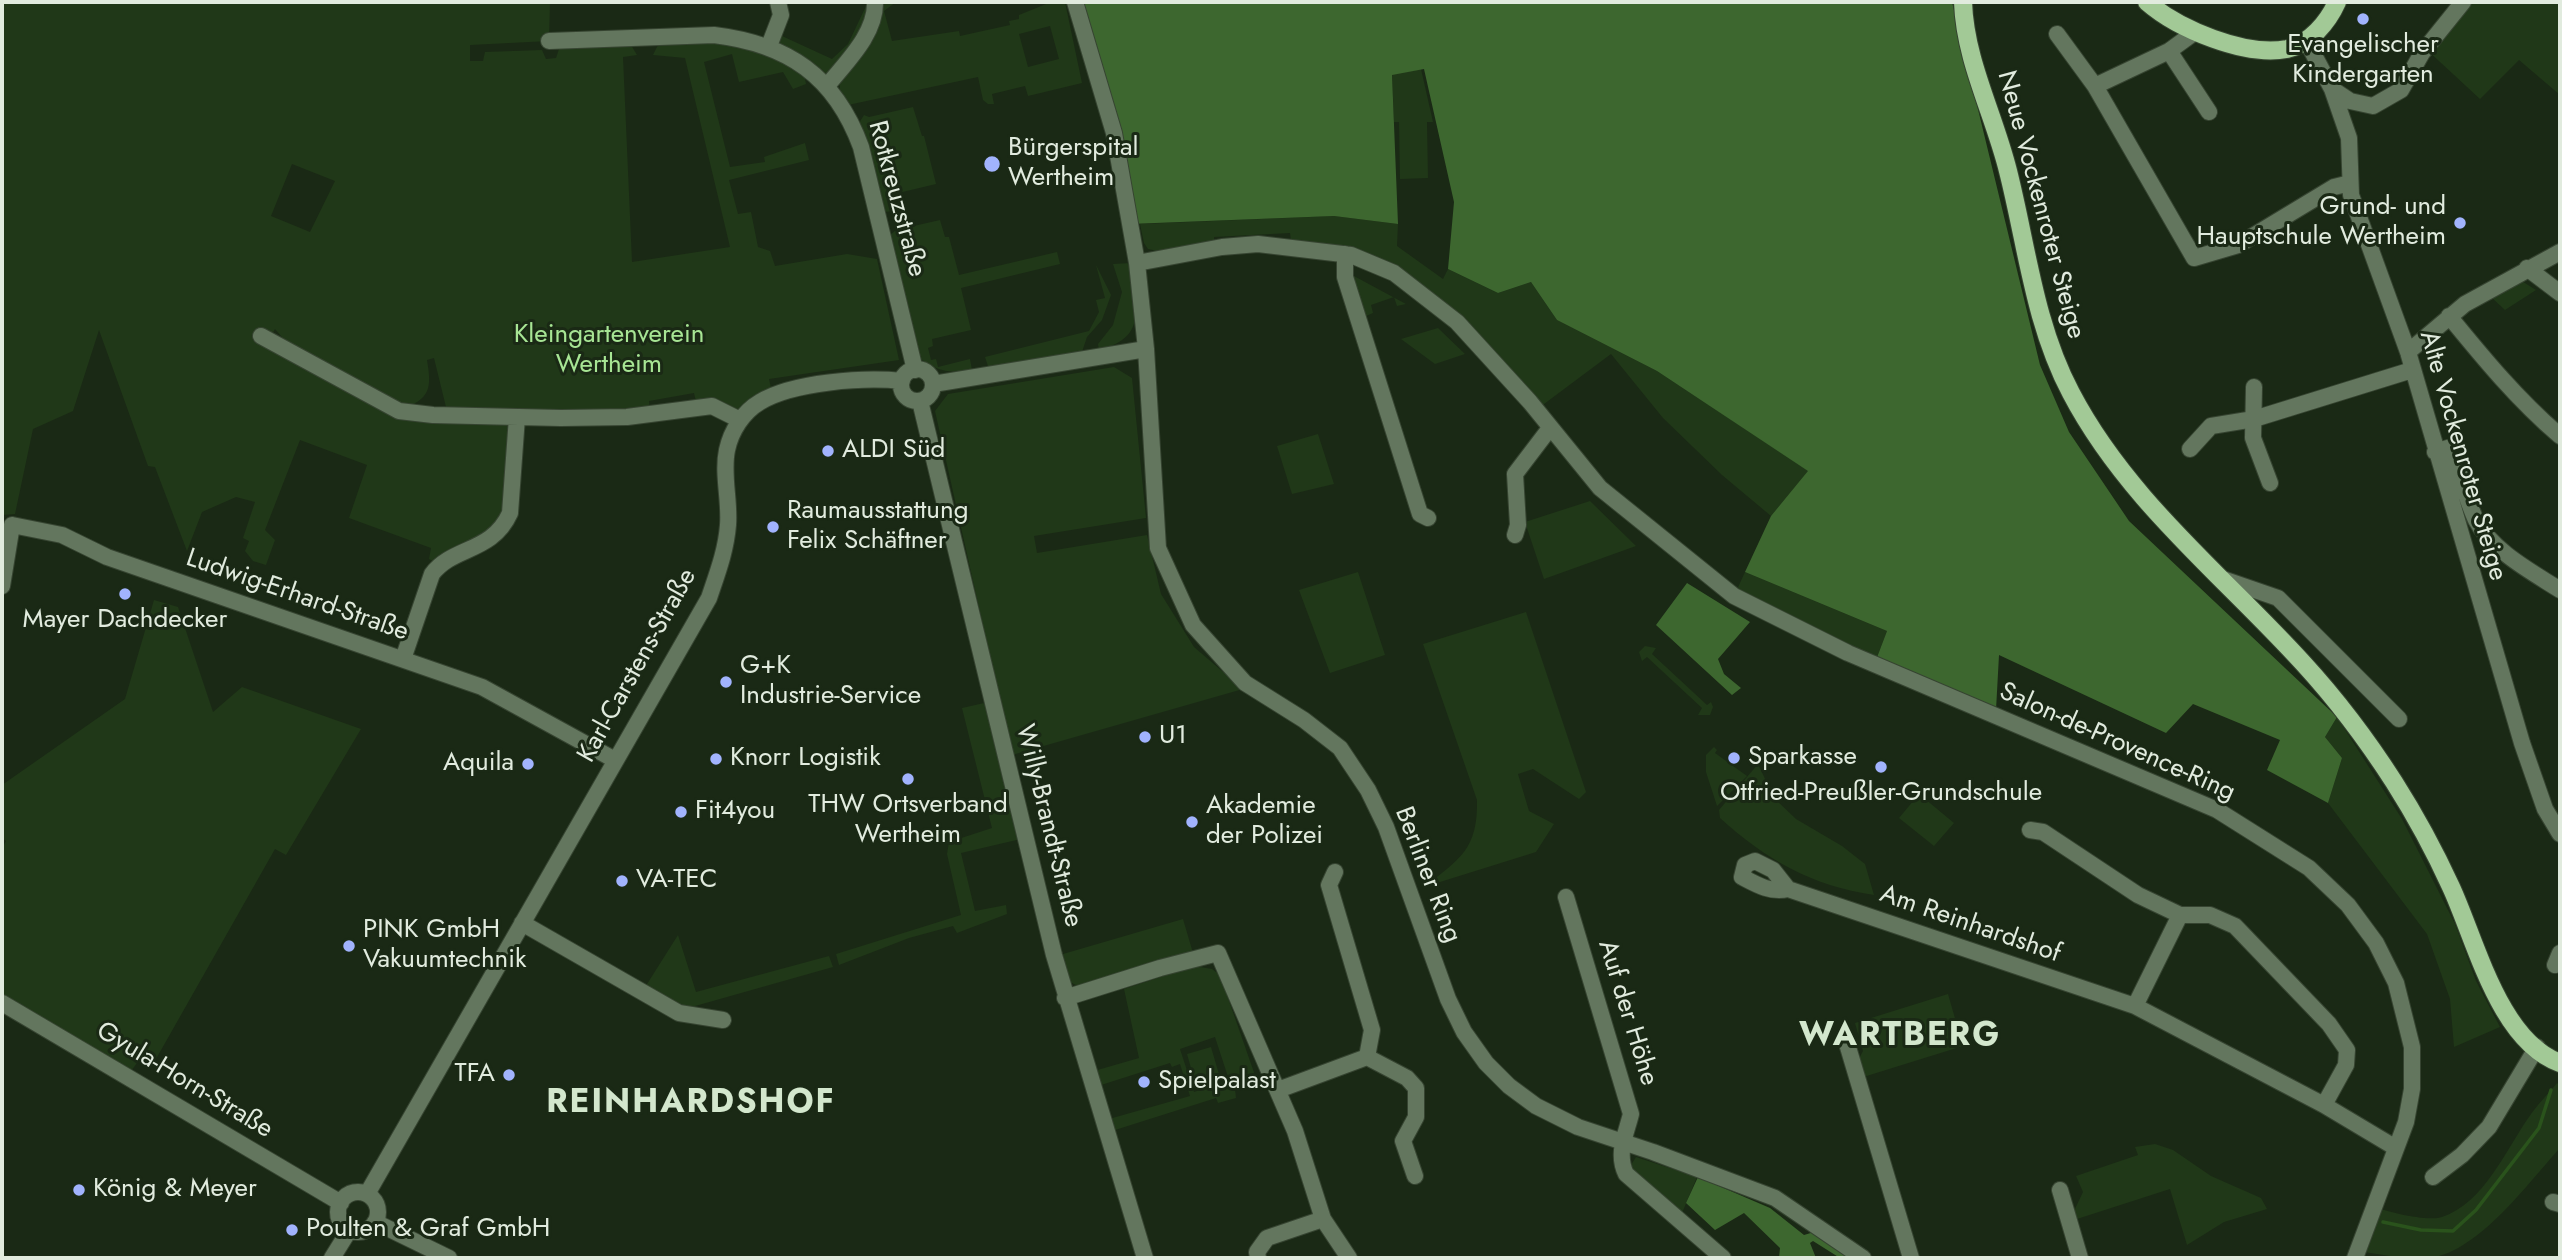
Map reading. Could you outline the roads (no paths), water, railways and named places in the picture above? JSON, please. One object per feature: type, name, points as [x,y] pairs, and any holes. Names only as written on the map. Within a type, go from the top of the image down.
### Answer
[{"type":"main road","name":"Neue Vockenroter Steige","points":[[1964,2],[1970,52],[2008,170],[2038,307],[2054,356],[2072,394],[2108,453],[2139,493],[2217,577],[2302,662],[2342,708],[2395,783],[2451,887],[2495,997],[2511,1022],[2537,1047],[2560,1063]]},
{"type":"main road","points":[[2147,2],[2195,32],[2249,48],[2269,50],[2289,48],[2306,40],[2321,27],[2337,2]]},
{"type":"street","points":[[769,46],[781,15],[778,2]]},
{"type":"street","points":[[827,86],[867,33],[875,12],[875,2]]},
{"type":"street","name":"Berliner Ring","points":[[1075,2],[1114,132],[1137,263],[1146,349],[1158,548],[1193,625],[1245,683],[1340,748],[1368,790],[1386,827],[1448,999],[1464,1032],[1486,1063],[1509,1086],[1555,1117],[1775,1198],[1863,1258]]},
{"type":"street","points":[[2332,89],[2350,101],[2373,106],[2401,90],[2422,53],[2463,2]]},
{"type":"street","points":[[2095,86],[2169,51],[2195,32]]},
{"type":"street","points":[[2057,34],[2095,86],[2194,258],[2238,245],[2334,187],[2350,183]]},
{"type":"street","name":"Rotkreuzstraße","points":[[549,41],[714,35],[769,46],[801,64],[827,86],[848,117],[861,147],[915,370]]},
{"type":"street","name":"Alte Vockenroter Steige","points":[[2306,40],[2332,89],[2349,138],[2350,183],[2370,252],[2408,352],[2522,743],[2545,809],[2560,834]]},
{"type":"street","points":[[2169,51],[2210,112]]},
{"type":"street","name":"Salon-de-Provence-Ring","points":[[1137,263],[1222,247],[1258,244],[1345,254],[1394,273],[1457,322],[1600,488],[1734,596],[1848,653],[2217,810],[2309,869],[2348,905],[2376,943],[2396,983],[2407,1019],[2412,1058],[2412,1089],[2406,1122],[2354,1258]]},
{"type":"street","points":[[2408,352],[2449,316],[2527,268],[2560,252]]},
{"type":"street","points":[[1345,254],[1343,271],[1367,349],[1420,514],[1428,518]]},
{"type":"street","points":[[2527,268],[2560,293]]},
{"type":"street","points":[[2449,316],[2529,410],[2560,436]]},
{"type":"street","points":[[261,336],[399,411],[517,417],[627,416],[712,406],[740,420],[759,402],[795,390],[873,378],[902,381]]},
{"type":"street","points":[[933,384],[1146,349]]},
{"type":"street","points":[[915,370],[929,374],[933,384],[930,395],[920,401],[906,397],[902,381],[908,372],[915,370]]},
{"type":"street","points":[[2190,449],[2211,426],[2254,419],[2412,370]]},
{"type":"street","points":[[2254,387],[2253,438],[2270,483]]},
{"type":"street","name":"Willy-Brandt-Straße","points":[[920,401],[1065,998],[1145,1258]]},
{"type":"street","points":[[403,659],[432,574],[439,565],[478,547],[505,526],[510,513],[517,417]]},
{"type":"street","name":"Karl-Carstens-Straße","points":[[367,1194],[709,598],[725,548],[728,524],[727,448],[740,420]]},
{"type":"street","points":[[1515,535],[1518,525],[1515,474],[1550,428]]},
{"type":"street","points":[[2435,452],[2451,447],[2474,515],[2487,535],[2509,555],[2560,590]]},
{"type":"street","name":"Ludwig-Erhard-Straße","points":[[2,586],[12,525],[62,535],[107,557],[482,687],[615,760]]},
{"type":"street","name":"Neue Vockenroter Steige","points":[[2217,577],[2278,598],[2399,719]]},
{"type":"street","points":[[2030,830],[2043,832],[2138,895],[2180,915],[2210,915],[2235,926],[2329,1024],[2347,1050],[2346,1065],[2324,1105]]},
{"type":"street","points":[[1335,872],[1329,885],[1372,1030],[1367,1057]]},
{"type":"street","name":"Am Reinhardshof","points":[[1788,890],[2136,1006],[2324,1105],[2396,1148]]},
{"type":"street","name":"Auf der Höhe","points":[[1566,897],[1631,1114],[1623,1144]]},
{"type":"street","points":[[2136,1006],[2180,915]]},
{"type":"street","points":[[522,923],[679,1013],[723,1020]]},
{"type":"street","points":[[1065,998],[1171,964],[1219,953],[1295,1131],[1323,1219],[1349,1258]]},
{"type":"street","name":"Gyula-Horn-Straße","points":[[2,1003],[341,1203]]},
{"type":"street","points":[[1844,1037],[1911,1258]]},
{"type":"street","points":[[2433,1177],[2462,1155],[2489,1128],[2537,1047]]},
{"type":"street","points":[[1278,1090],[1367,1057],[1407,1078],[1416,1088],[1416,1117],[1403,1141],[1415,1176]]},
{"type":"street","points":[[1623,1144],[1621,1165],[1626,1174],[1723,1258]]},
{"type":"street","points":[[2060,1190],[2080,1258]]},
{"type":"street","points":[[353,1193],[367,1194],[378,1208],[375,1222],[361,1231],[350,1229],[340,1219],[341,1203],[353,1193]]},
{"type":"street","points":[[1258,1258],[1256,1252],[1267,1238],[1323,1219]]},
{"type":"street","points":[[375,1222],[449,1258]]},
{"type":"street","points":[[332,1258],[350,1229]]},
{"type":"waterway","points":[[2383,1222],[2421,1230],[2453,1231],[2476,1210],[2539,1128],[2551,1090]]},
{"type":"place","name":"Evangelischer Kindergarten","points":[[2363,19]]},
{"type":"place","name":"Bürgerspital Wertheim","points":[[992,164]]},
{"type":"place","name":"Grund- und Hauptschule Wertheim","points":[[2460,223]]},
{"type":"place","name":"ALDI Süd","points":[[828,451]]},
{"type":"place","name":"Raumausstattung Felix Schäftner","points":[[773,527]]},
{"type":"place","name":"Mayer Dachdecker","points":[[125,594]]},
{"type":"place","name":"G+K Industrie-Service","points":[[726,682]]},
{"type":"place","name":"U1","points":[[1145,737]]},
{"type":"place","name":"Sparkasse","points":[[1734,758]]},
{"type":"place","name":"Knorr Logistik","points":[[716,759]]},
{"type":"place","name":"Aquila","points":[[528,764]]},
{"type":"place","name":"Otfried-Preußler-Grundschule","points":[[1881,767]]},
{"type":"place","name":"THW Ortsverband Wertheim","points":[[908,779]]},
{"type":"place","name":"Fit4you","points":[[681,812]]},
{"type":"place","name":"Akademie der Polizei","points":[[1192,822]]},
{"type":"place","name":"VA-TEC","points":[[622,881]]},
{"type":"place","name":"PINK GmbH Vakuumtechnik","points":[[349,946]]},
{"type":"place","name":"TFA","points":[[509,1075]]},
{"type":"place","name":"Spielpalast","points":[[1144,1082]]},
{"type":"place","name":"König & Meyer","points":[[79,1190]]},
{"type":"place","name":"Poulten & Graf GmbH","points":[[292,1230]]},
{"type":"district","name":"WARTBERG","points":[[1900,1037]]},
{"type":"district","name":"REINHARDSHOF","points":[[691,1104]]},
{"type":"park label","name":"Kleingartenverein Wertheim","points":[[609,351]]}]
